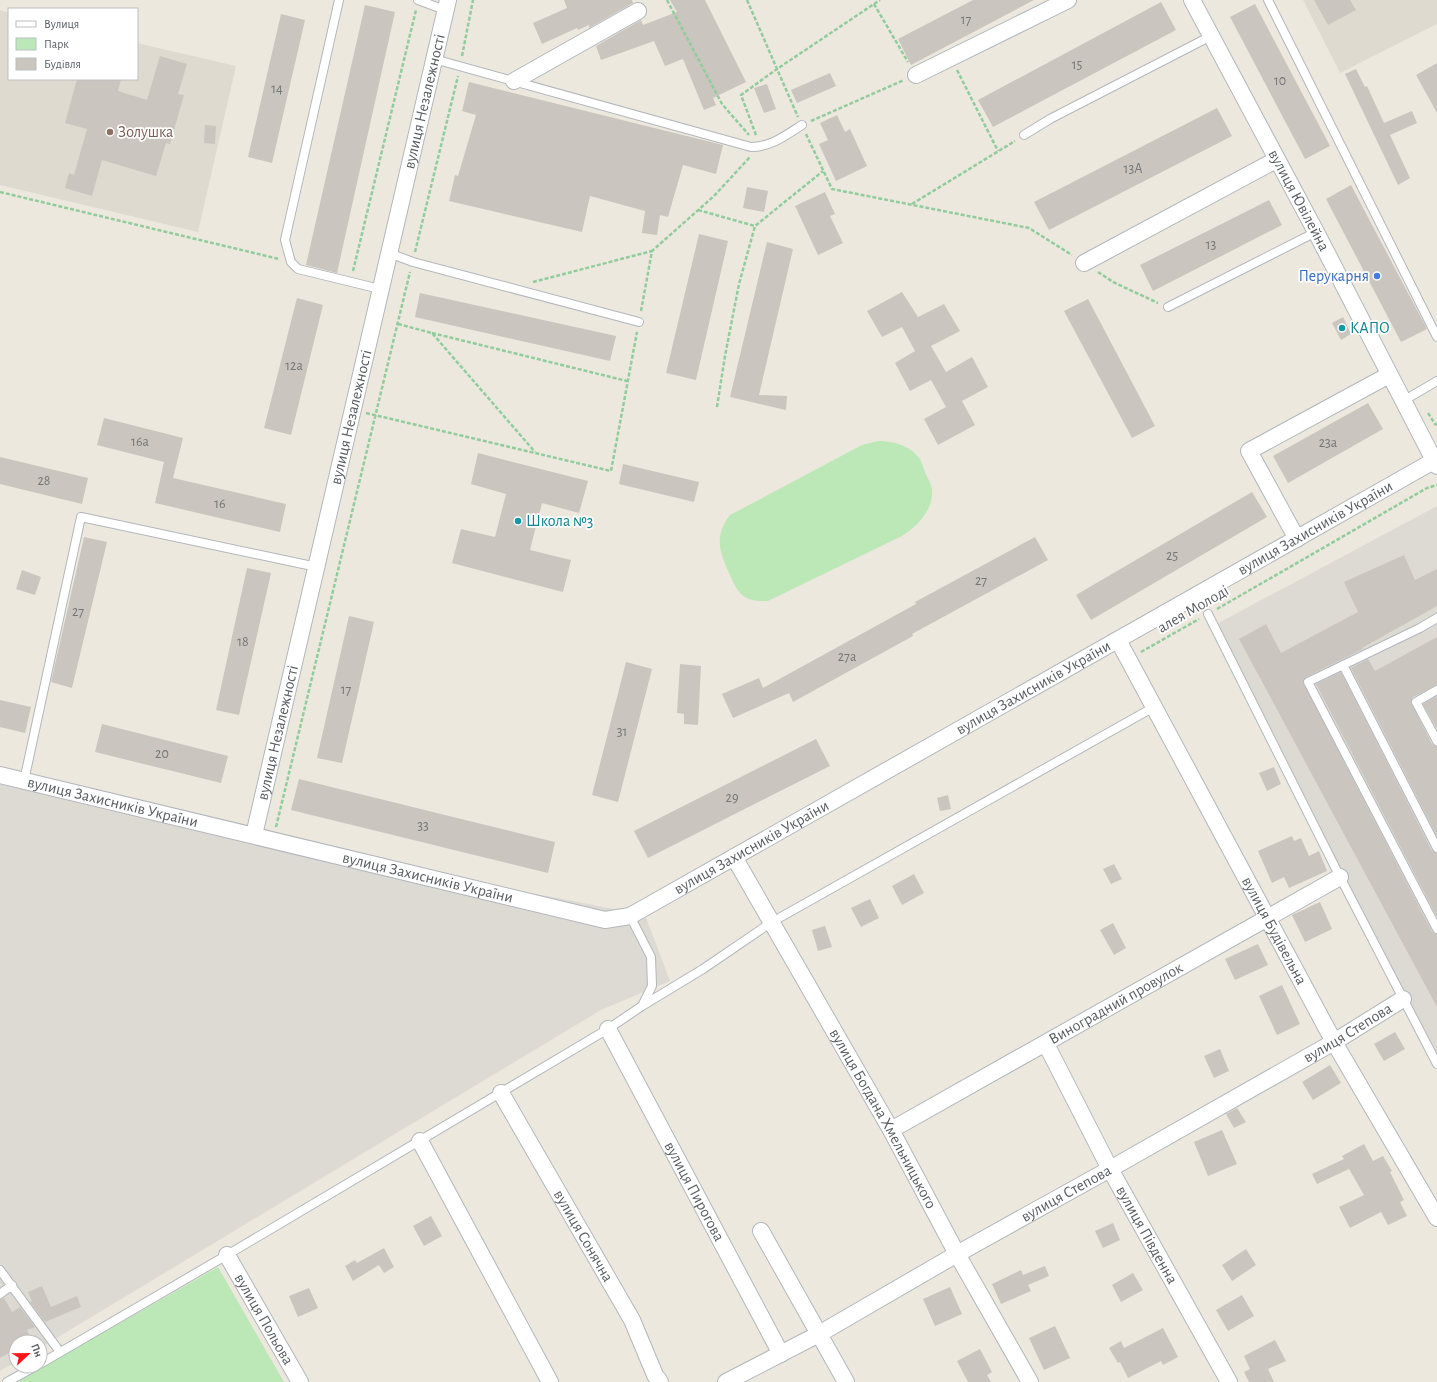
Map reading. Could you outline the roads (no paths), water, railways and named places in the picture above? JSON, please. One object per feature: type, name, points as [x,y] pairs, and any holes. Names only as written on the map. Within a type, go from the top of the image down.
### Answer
[{"type":"street","points":[[916,75],[1068,0]]},
{"type":"street","name":"вулиця Ювілейна","points":[[1192,0],[1276,160],[1316,232],[1402,401],[1436,462]]},
{"type":"street","name":"вулиця Незалежності","points":[[254,835],[446,5]]},
{"type":"street","points":[[514,81],[638,11]]},
{"type":"street","points":[[1084,263],[1276,160]]},
{"type":"street","points":[[1297,538],[1249,451],[1389,375]]},
{"type":"street","name":"вулиця Захисників України","points":[[0,775],[605,920],[630,916],[1297,538],[1436,462]]},
{"type":"street","name":"вулиця Будівельна","points":[[1118,640],[1334,1042],[1437,1218]]},
{"type":"street","name":"вулиця Богдана Хмельницького","points":[[734,857],[891,1130],[958,1254],[1030,1382]]},
{"type":"street","name":"Виноградний провулок","points":[[891,1130],[1340,877]]},
{"type":"street","name":"вулиця Степова","points":[[726,1382],[820,1334],[958,1254],[1334,1042],[1403,999]]},
{"type":"street","name":"вулиця Пирогова","points":[[608,1029],[781,1354]]},
{"type":"street","name":"вулиця Південна","points":[[1046,1044],[1110,1169],[1229,1382]]},
{"type":"street","name":"вулиця Сонячна","points":[[501,1092],[632,1320],[655,1374],[660,1382]]},
{"type":"street","points":[[420,1141],[550,1382]]},
{"type":"street","points":[[761,1231],[846,1382]]},
{"type":"street","name":"вулиця Польова","points":[[228,1255],[300,1382]]},
{"type":"lane","points":[[339,0],[285,240],[291,262],[298,269],[380,289]]},
{"type":"lane","points":[[419,0],[446,5]]},
{"type":"lane","points":[[1268,0],[1437,337]]},
{"type":"lane","points":[[1024,135],[1050,119],[1211,36]]},
{"type":"lane","points":[[434,59],[744,146],[760,147],[770,144],[802,125]]},
{"type":"lane","points":[[1168,308],[1316,232]]},
{"type":"lane","points":[[389,253],[413,262],[639,322]]},
{"type":"lane","points":[[1402,401],[1437,381]]},
{"type":"lane","points":[[24,780],[81,517],[317,567]]},
{"type":"lane","points":[[1208,614],[1340,877],[1437,1064]]},
{"type":"lane","points":[[1437,618],[1420,628],[1308,682],[1437,929]]},
{"type":"lane","points":[[1343,665],[1437,848]]},
{"type":"lane","points":[[1437,690],[1416,702],[1437,740]]},
{"type":"lane","points":[[48,1359],[228,1255],[608,1029],[642,1006],[704,969],[772,922],[1154,707]]},
{"type":"lane","points":[[630,916],[651,957],[652,986],[642,1006]]},
{"type":"lane","points":[[0,1270],[60,1352]]},
{"type":"lane","points":[[0,1294],[12,1285]]},
{"type":"lane","points":[[7,1382],[22,1374]]},
{"type":"place","name":"Золушка","points":[[110,132]]},
{"type":"place","name":"Перукарня","points":[[1377,276]]},
{"type":"place","name":"КАПО","points":[[1342,328]]},
{"type":"place","name":"Школа №3","points":[[518,521]]}]
